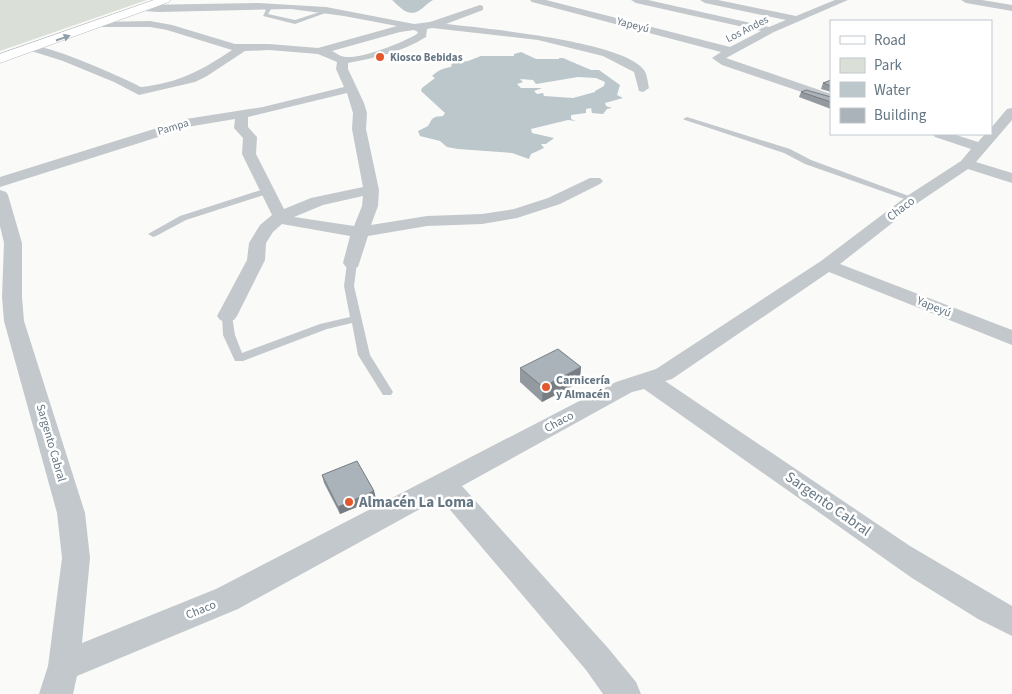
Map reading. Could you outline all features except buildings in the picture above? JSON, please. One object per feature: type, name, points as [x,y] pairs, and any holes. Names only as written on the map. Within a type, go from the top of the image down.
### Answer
[{"type":"main road","points":[[3,59],[165,0]]},
{"type":"street","name":"Yapeyú","points":[[535,0],[731,51]]},
{"type":"street","points":[[636,0],[770,30]]},
{"type":"street","points":[[705,0],[796,19]]},
{"type":"street","name":"Los Andes","points":[[830,98],[726,63],[718,58],[770,30],[843,0]]},
{"type":"street","points":[[966,0],[1012,8]]},
{"type":"street","points":[[102,24],[150,24],[168,27],[242,48],[276,47],[318,51],[332,54],[343,61],[419,38],[423,30],[328,11],[260,3],[247,7],[172,10],[143,8]]},
{"type":"street","points":[[800,7],[817,11]]},
{"type":"street","points":[[432,25],[480,8]]},
{"type":"street","points":[[129,14],[152,16],[168,27]]},
{"type":"street","points":[[318,51],[414,27],[432,25],[538,37],[607,54],[631,65],[639,71],[643,88]]},
{"type":"street","points":[[733,36],[752,41]]},
{"type":"street","points":[[32,48],[76,62],[118,79],[139,91],[191,79],[203,74],[242,48]]},
{"type":"street","points":[[343,61],[342,69],[358,103],[360,113],[359,129],[371,190],[370,206],[356,244],[352,263]]},
{"type":"street","name":"Pampa","points":[[0,182],[191,122],[263,111],[350,89]]},
{"type":"street","name":"Chaco","points":[[64,666],[227,599],[624,387],[664,374],[827,265],[913,199],[974,156],[1012,112]]},
{"type":"street","points":[[242,114],[241,128],[250,137],[248,154],[275,208],[281,216],[289,221],[310,225],[361,232],[427,221],[482,219],[517,213],[554,201],[596,181]]},
{"type":"street","points":[[942,135],[1012,178]]},
{"type":"street","points":[[227,316],[256,260],[254,251],[256,245],[266,230],[281,216],[303,206],[323,200],[371,190]]},
{"type":"street","name":"Sargento Cabral","points":[[0,195],[13,243],[12,297],[14,321],[71,513],[76,558],[64,666],[56,694]]},
{"type":"street","name":"Yapeyú","points":[[827,265],[1012,338]]},
{"type":"street","name":"Sargento Cabral","points":[[647,380],[698,413],[921,569],[976,603],[1012,622]]},
{"type":"street","points":[[444,484],[596,658],[624,694]]},
{"type":"lane","points":[[260,3],[269,9],[264,15],[295,22],[328,11]]},
{"type":"lane","points":[[687,119],[787,151],[808,162],[913,199]]},
{"type":"lane","points":[[153,234],[183,218],[266,191]]},
{"type":"lane","points":[[352,263],[349,286],[364,355],[387,392]]},
{"type":"lane","points":[[227,316],[229,335],[239,358],[324,326],[355,319]]},
{"type":"green space","points":[[0,0],[147,0],[0,51]]},
{"type":"water","points":[[392,0],[433,0],[420,10],[412,13],[404,11]]},
{"type":"water","points":[[521,52],[536,59],[563,58],[591,70],[599,70],[620,85],[617,95],[623,98],[605,103],[606,106],[612,108],[607,109],[603,114],[592,113],[591,108],[586,109],[586,113],[571,115],[571,119],[576,121],[568,120],[531,129],[532,133],[554,138],[546,144],[541,144],[544,148],[531,154],[529,159],[512,153],[447,147],[440,141],[420,136],[418,131],[428,126],[433,118],[443,116],[445,113],[421,91],[422,88],[435,78],[432,76],[434,74],[451,67],[452,63],[468,61],[481,56],[514,56],[514,54]],"holes":[[[578,77],[596,78],[605,82],[604,86],[595,92],[573,98],[544,96],[543,93],[537,94],[534,91],[542,88],[521,88],[517,84],[523,82],[520,79],[533,80],[536,84]]]},
{"type":"place","name":"Kiosco Bebidas","points":[[380,57]]},
{"type":"place","name":"Carnicería y Almacén","points":[[546,387]]},
{"type":"place","name":"Almacén La Loma","points":[[349,502]]}]
